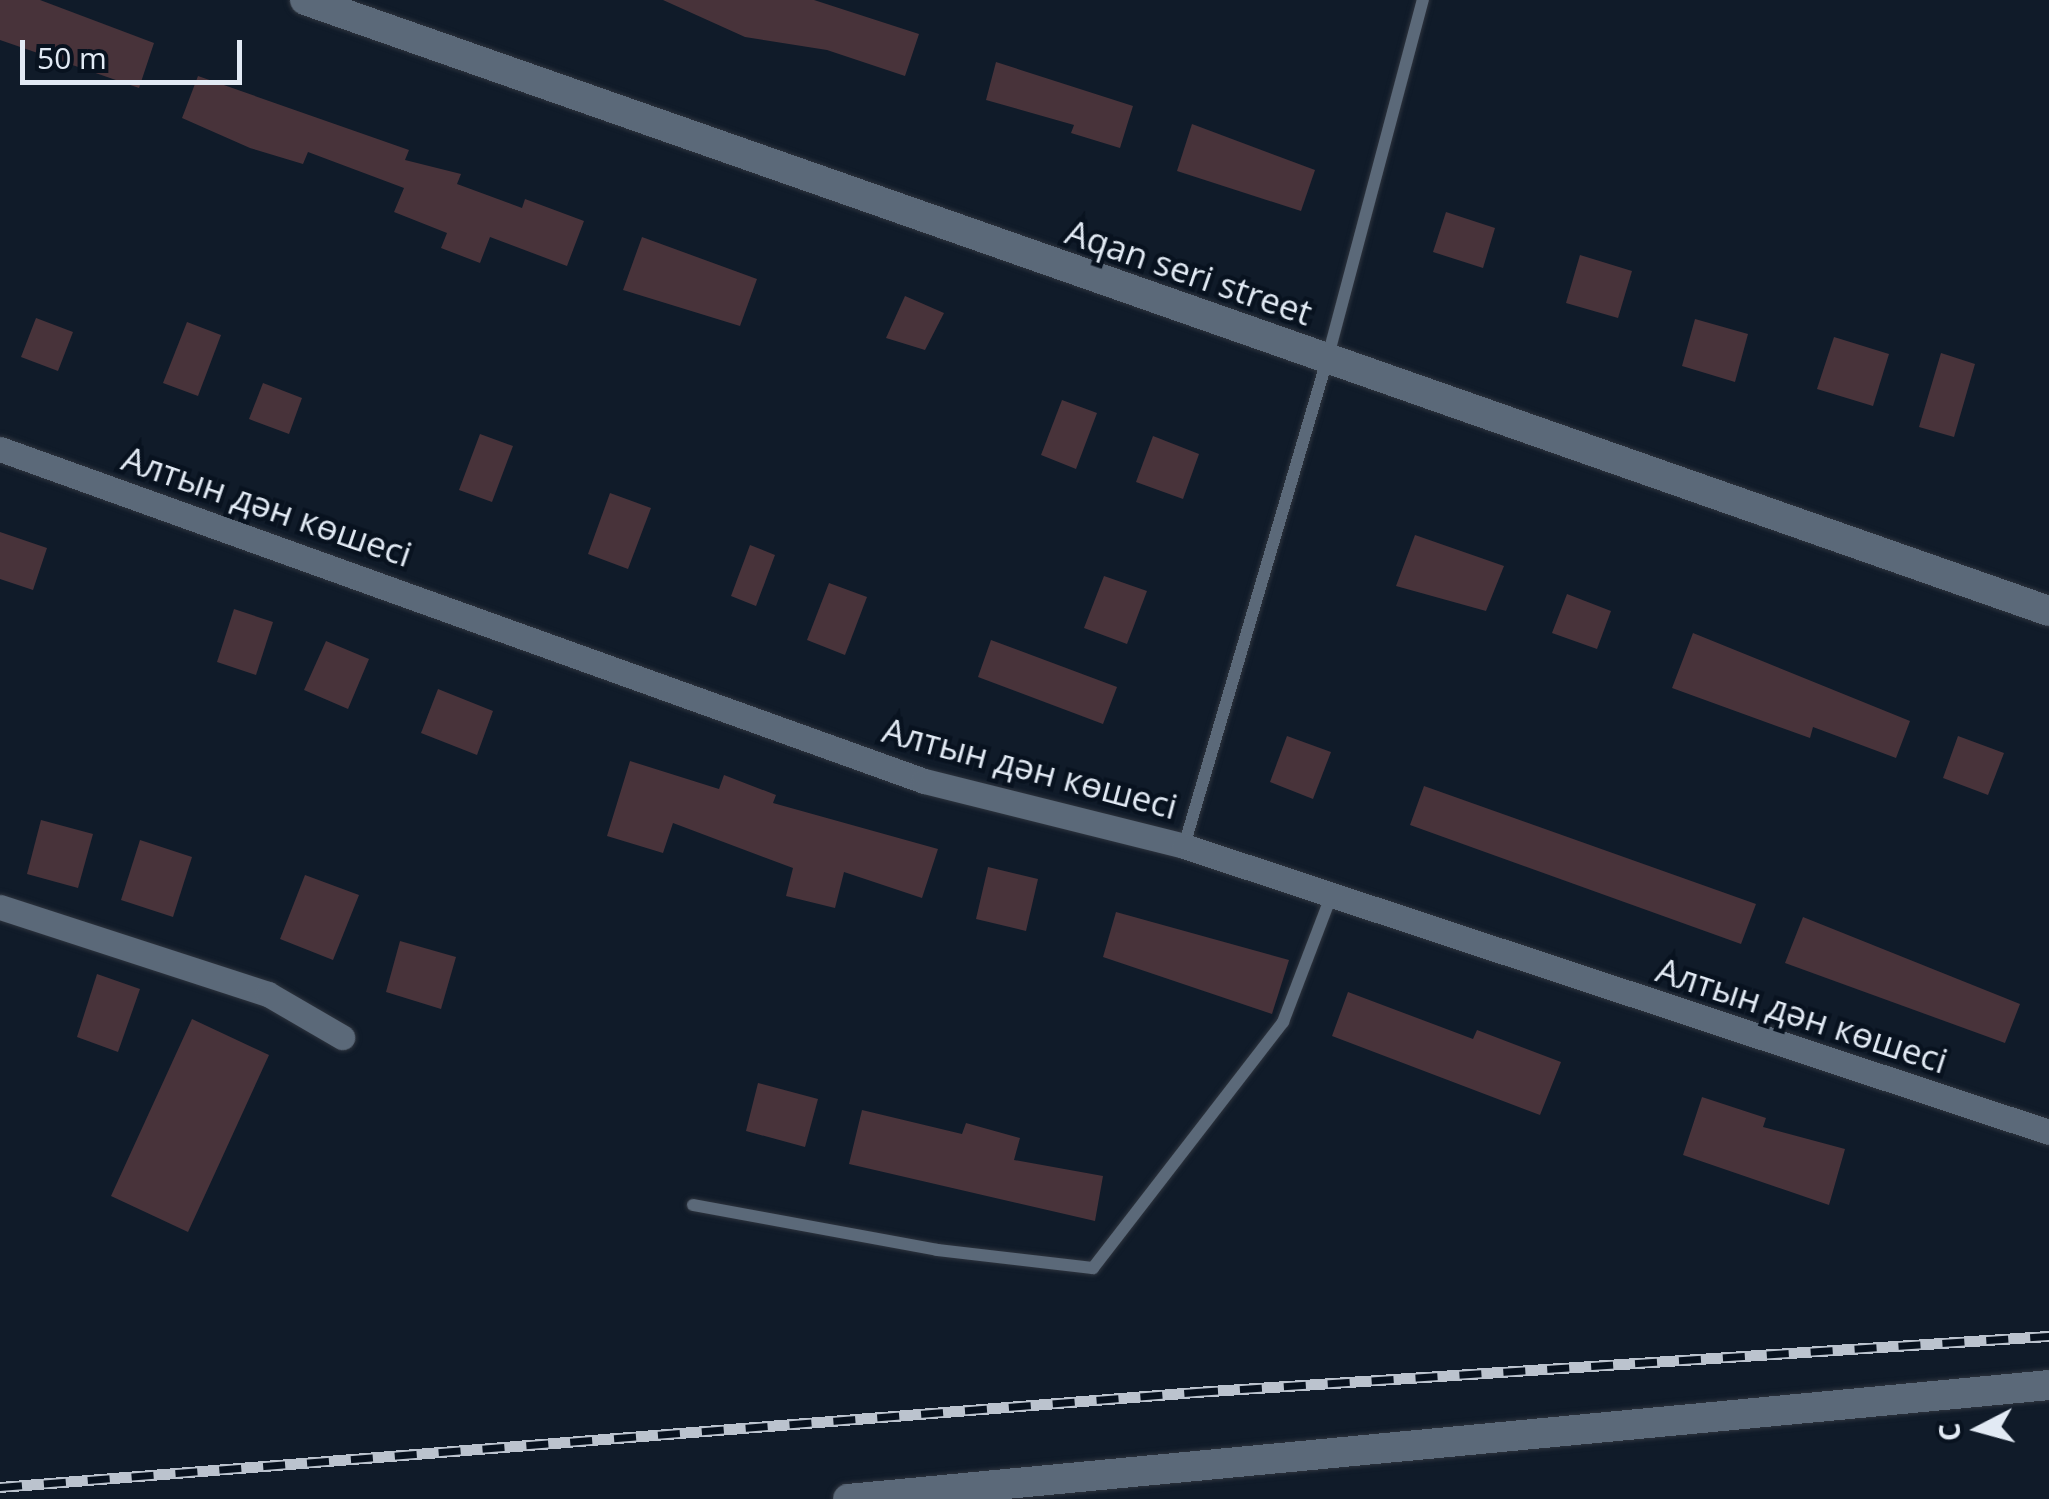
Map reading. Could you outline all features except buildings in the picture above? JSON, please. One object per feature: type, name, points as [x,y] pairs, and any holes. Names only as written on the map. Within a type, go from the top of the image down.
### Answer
[{"type":"street","name":"Aqan seri street","points":[[305,0],[2049,611]]},
{"type":"street","name":"Алтын дән көшесі","points":[[0,448],[924,781],[1184,846],[2049,1132]]},
{"type":"street","points":[[0,907],[268,994],[342,1037]]},
{"type":"street","points":[[848,1499],[2049,1385]]},
{"type":"lane","points":[[1184,846],[1326,360],[1424,0]]},
{"type":"lane","points":[[693,1205],[937,1250],[1093,1268],[1283,1022],[1331,896]]},
{"type":"railway","points":[[0,1487],[1196,1392],[2049,1336]]}]
